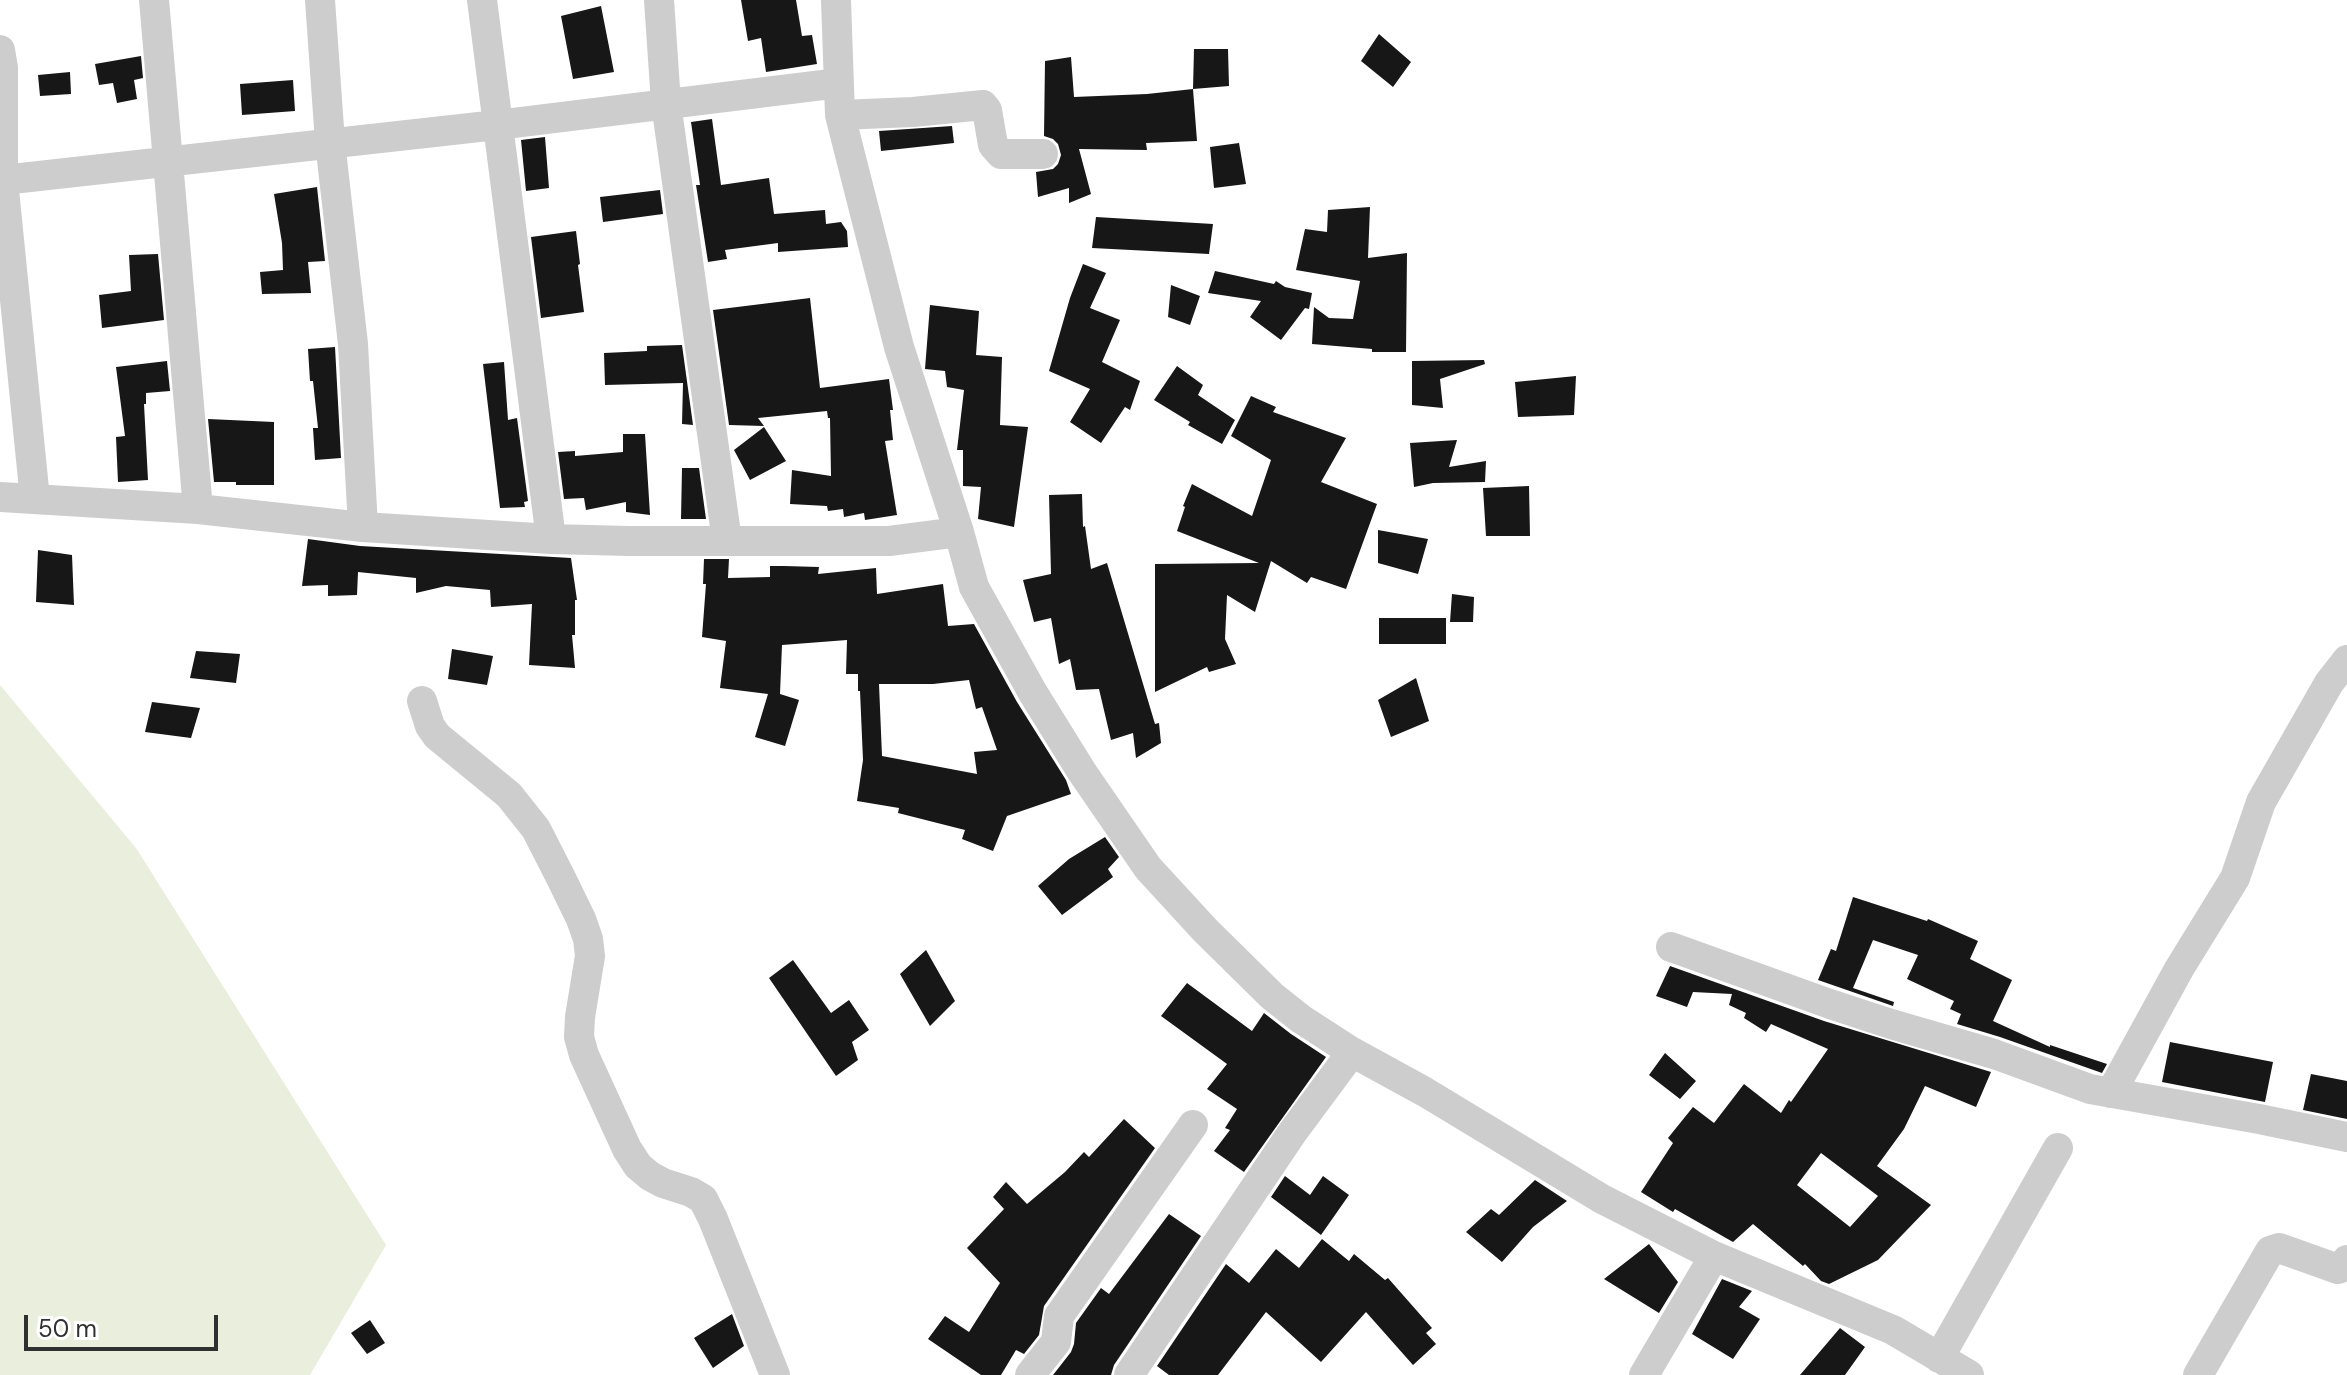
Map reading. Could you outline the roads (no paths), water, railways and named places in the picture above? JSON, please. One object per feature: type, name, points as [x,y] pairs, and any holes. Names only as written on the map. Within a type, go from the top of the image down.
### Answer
[{"type":"street","points":[[154,0],[198,509]]},
{"type":"street","points":[[320,0],[330,142],[353,344],[363,527]]},
{"type":"street","points":[[482,0],[551,539]]},
{"type":"street","points":[[659,0],[666,103],[727,541]]},
{"type":"street","points":[[836,0],[840,115],[899,347],[974,587],[1033,693],[1082,772],[1148,868],[1272,996],[1352,1052],[1425,1092],[1602,1199],[1714,1256],[1893,1330],[1969,1375]]},
{"type":"street","points":[[0,50],[3,68],[1,180],[35,499]]},
{"type":"street","points":[[1,180],[839,83]]},
{"type":"street","points":[[840,115],[983,105],[997,151],[1006,155],[1043,154]]},
{"type":"street","points":[[0,497],[198,509],[363,527],[551,539],[889,541],[959,532]]},
{"type":"street","points":[[2111,1093],[2179,969],[2235,878],[2261,802],[2329,683],[2347,660]]},
{"type":"street","points":[[422,701],[430,726],[437,736],[509,795],[536,829],[588,939],[590,956],[579,1037],[584,1055],[627,1149],[638,1166],[663,1183],[703,1199],[775,1375]]},
{"type":"street","points":[[1671,947],[2090,1089],[2347,1137]]},
{"type":"street","points":[[1129,1375],[1292,1133],[1352,1052]]},
{"type":"street","points":[[1030,1375],[1056,1342],[1059,1316],[1193,1125]]},
{"type":"street","points":[[1939,1358],[2058,1148]]},
{"type":"street","points":[[2198,1375],[2270,1251],[2279,1248],[2338,1269],[2347,1260]]},
{"type":"street","points":[[1644,1375],[1714,1256]]}]
